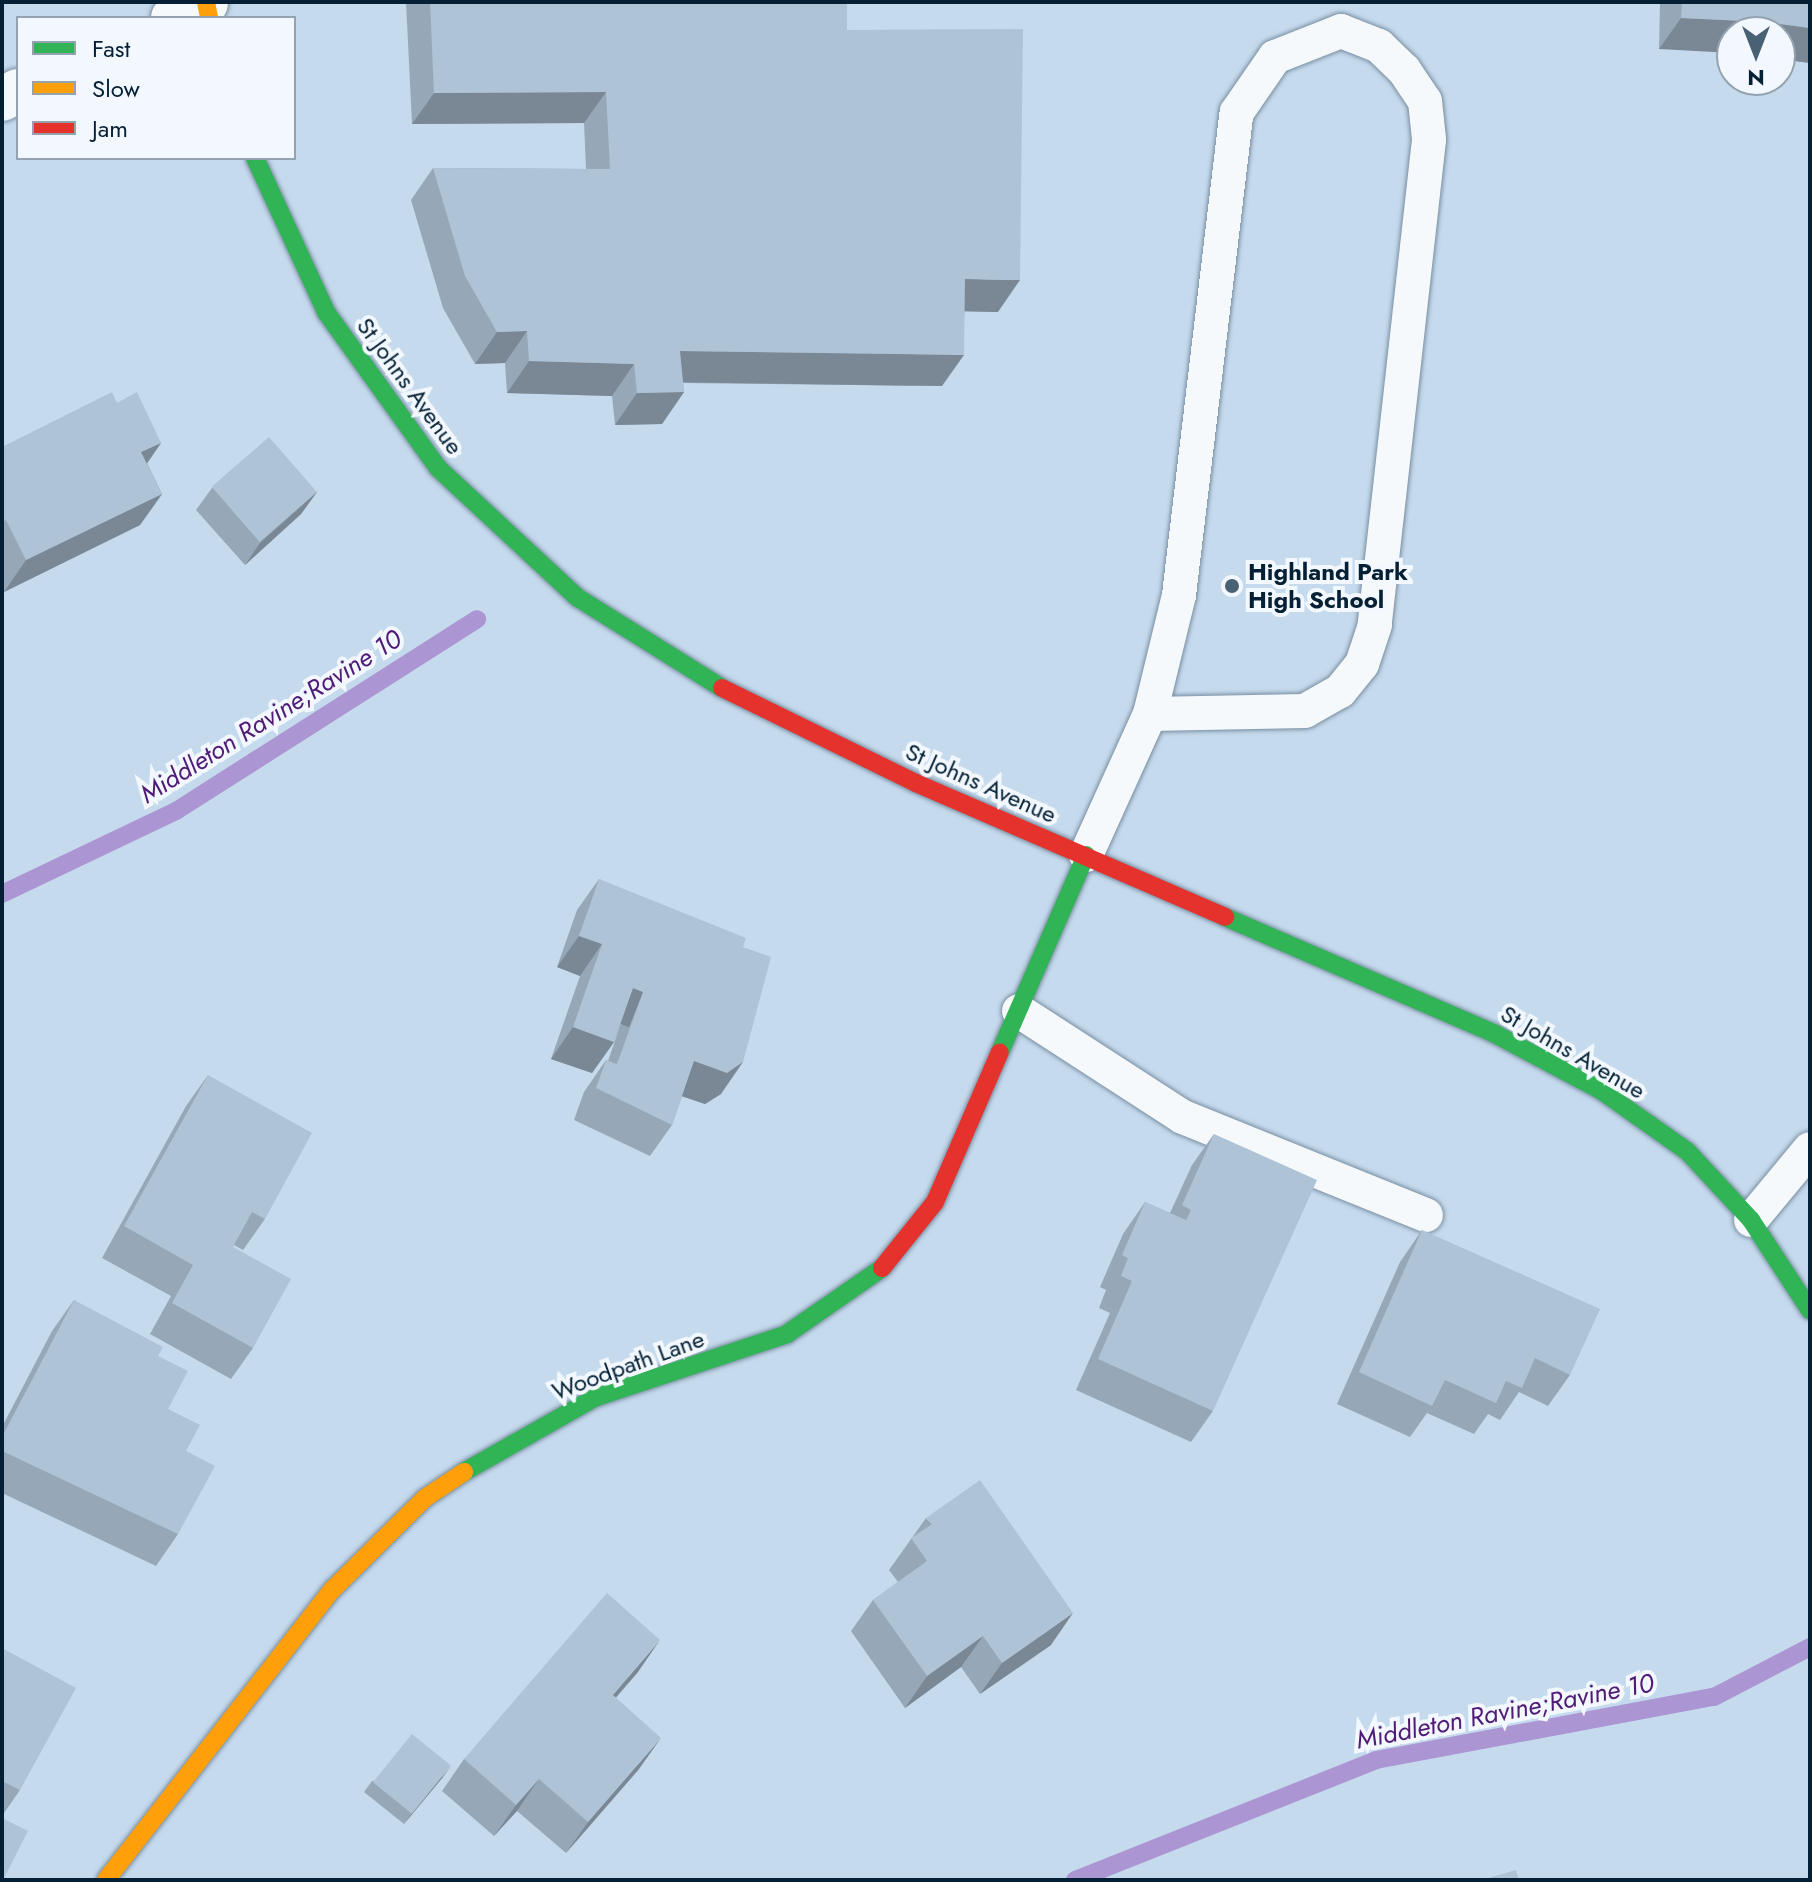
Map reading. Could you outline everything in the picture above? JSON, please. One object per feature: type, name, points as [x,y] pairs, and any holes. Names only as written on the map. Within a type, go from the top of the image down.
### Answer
[{"type":"street","points":[[177,16],[206,2]]},
{"type":"street","name":"St Johns Avenue","points":[[256,160],[326,312],[438,468],[578,598],[685,670],[1086,855],[1495,1034],[1602,1091],[1688,1152],[1751,1220],[1810,1310]]},
{"type":"street","name":"Woodpath Lane","points":[[106,1880],[332,1590],[425,1498],[521,1433],[594,1398],[787,1334],[874,1278],[935,1202],[1086,855]]},
{"type":"lane","points":[[1086,855],[1150,714],[1179,595],[1237,112],[1275,57],[1341,31],[1379,46],[1404,70],[1425,101],[1429,140],[1375,625],[1362,664],[1340,691],[1305,711],[1150,714]]},
{"type":"lane","points":[[1019,1011],[1183,1117],[1426,1215]]},
{"type":"lane","points":[[1751,1220],[1810,1149]]},
{"type":"building","points":[[430,2],[847,2],[847,30],[1023,29],[1020,280],[965,279],[964,355],[680,351],[684,392],[637,393],[634,364],[529,361],[527,331],[497,332],[465,276],[433,168],[610,169],[606,92],[434,93]]},
{"type":"building","points":[[1682,2],[1810,2],[1810,28],[1796,26],[1796,16],[1681,18]]},
{"type":"building","points":[[112,392],[117,403],[137,392],[161,443],[141,452],[162,494],[26,560],[6,520],[2,522],[2,447]]},
{"type":"building","points":[[269,437],[317,492],[260,542],[212,487]]},
{"type":"building","points":[[599,879],[746,938],[743,947],[771,957],[743,1062],[727,1073],[694,1061],[672,1125],[596,1088],[606,1060],[617,1064],[643,992],[633,988],[614,1042],[573,1027],[602,944],[579,936]]},
{"type":"building","points":[[208,1075],[312,1133],[265,1219],[252,1212],[233,1247],[291,1279],[253,1348],[172,1303],[193,1265],[124,1226]]},
{"type":"building","points":[[1214,1134],[1317,1180],[1213,1411],[1098,1359],[1132,1281],[1121,1276],[1128,1258],[1122,1255],[1145,1202],[1186,1220],[1191,1210],[1182,1205]]},
{"type":"building","points":[[1422,1230],[1600,1309],[1570,1375],[1535,1358],[1522,1388],[1506,1381],[1496,1403],[1445,1380],[1432,1406],[1359,1372]]},
{"type":"building","points":[[74,1300],[163,1347],[158,1356],[188,1371],[168,1409],[200,1425],[186,1451],[215,1466],[178,1534],[2,1451],[2,1437]]},
{"type":"building","points":[[980,1480],[1073,1613],[1002,1663],[983,1636],[927,1676],[873,1600],[927,1561],[911,1538],[932,1524],[926,1518]]},
{"type":"building","points":[[607,1593],[660,1640],[613,1695],[661,1738],[588,1822],[539,1779],[516,1805],[464,1759]]},
{"type":"building","points":[[2,1648],[76,1688],[20,1790],[2,1781]]},
{"type":"building","points":[[412,1734],[451,1765],[412,1814],[373,1782]]},
{"type":"building","points":[[2,1818],[28,1831],[3,1880],[2,1880]]},
{"type":"building","points":[[1516,1870],[1519,1880],[1482,1880]]},
{"type":"waterway","name":"Middleton Ravine;Ravine 10","points":[[2,894],[176,811],[477,619]]},
{"type":"waterway","name":"Middleton Ravine;Ravine 10","points":[[1075,1880],[1376,1760],[1714,1697],[1810,1647]]},
{"type":"traffic: fast","points":[[256,160],[326,312],[438,468],[578,598],[722,688]]},
{"type":"traffic: fast","points":[[1000,1052],[1086,855]]},
{"type":"traffic: fast","points":[[1225,917],[1495,1034],[1602,1091],[1688,1152],[1751,1220],[1810,1310]]},
{"type":"traffic: fast","points":[[464,1472],[594,1398],[787,1334],[882,1268]]},
{"type":"traffic: slow","points":[[206,2],[209,16]]},
{"type":"traffic: slow","points":[[106,1880],[332,1590],[425,1498],[464,1472]]},
{"type":"traffic: jam","points":[[722,688],[916,783],[1225,917]]},
{"type":"traffic: jam","points":[[882,1268],[935,1202],[1000,1052]]},
{"type":"place","name":"Highland Park High School","points":[[1232,586]]}]
